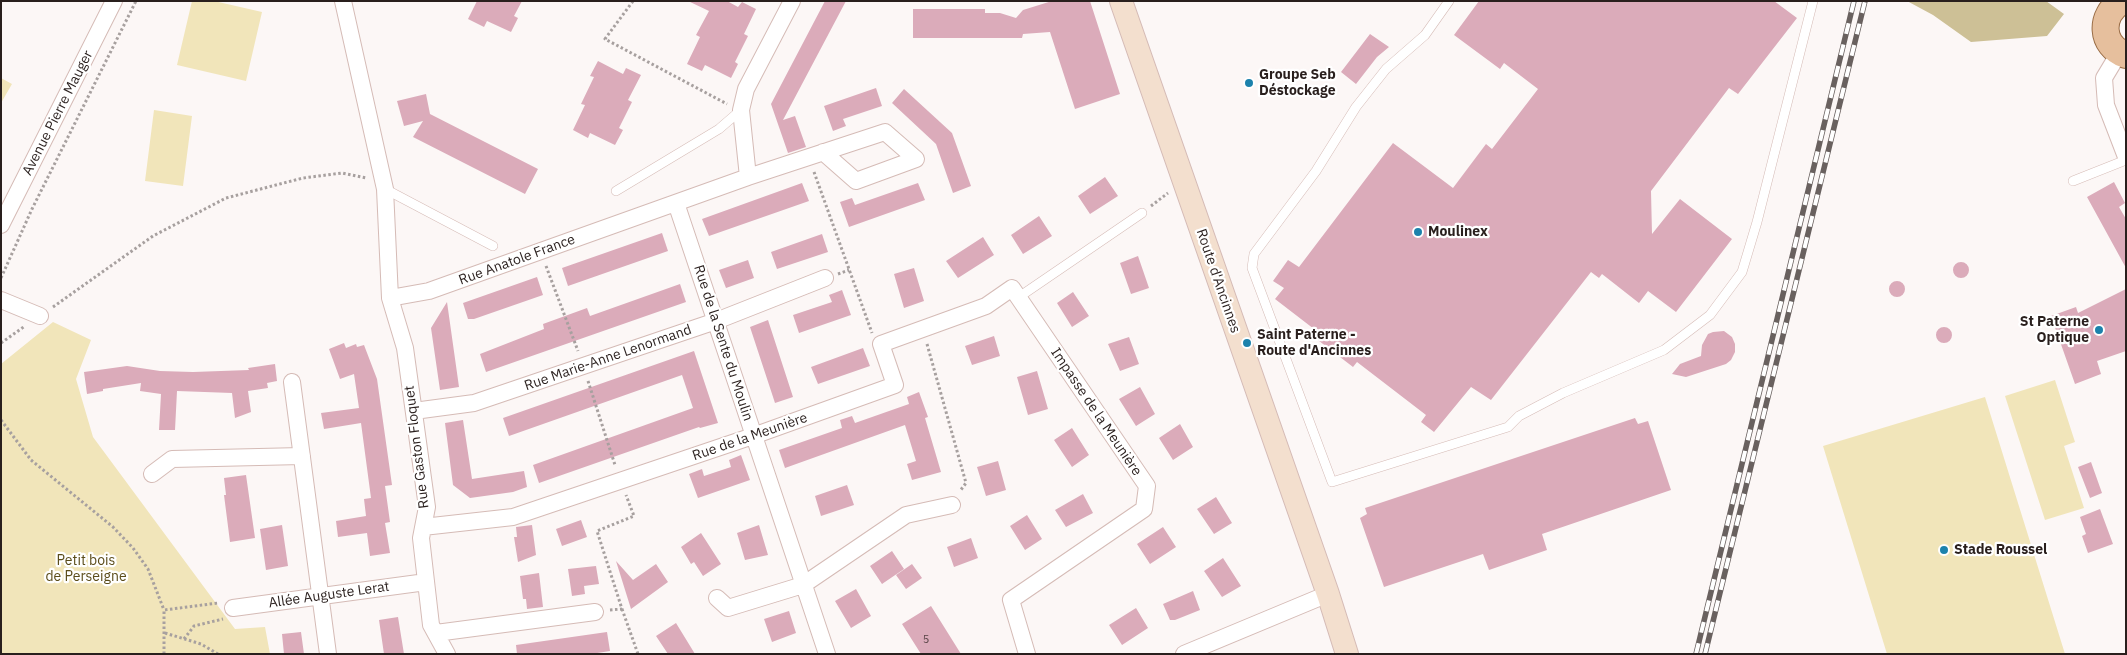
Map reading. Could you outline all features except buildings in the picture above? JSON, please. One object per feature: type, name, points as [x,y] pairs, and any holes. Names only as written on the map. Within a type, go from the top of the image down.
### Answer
[{"type":"main road","name":"Route d'Ancinnes","points":[[1120,1],[1328,594],[1347,654]]},
{"type":"main road","points":[[2108,5],[2105,30],[2112,46],[2122,54]]},
{"type":"street","name":"Avenue Pierre Mauger","points":[[1,225],[114,1]]},
{"type":"street","points":[[343,1],[384,185],[390,298]]},
{"type":"street","points":[[748,177],[741,110],[746,89],[792,1]]},
{"type":"street","points":[[2122,54],[2104,78],[2106,106],[2126,159]]},
{"type":"street","name":"Rue Anatole France","points":[[390,298],[429,291],[748,177],[884,132],[916,159],[856,181],[816,155]]},
{"type":"street","name":"Rue de la Sente du Moulin","points":[[676,203],[827,654]]},
{"type":"street","name":"Rue Marie-Anne Lenormand","points":[[414,411],[474,403],[716,321],[825,278]]},
{"type":"street","points":[[881,344],[986,306],[1016,293]]},
{"type":"street","name":"Impasse de la Meunière","points":[[1016,293],[1146,486],[1144,509],[1011,600],[1027,654]]},
{"type":"street","name":"Rue Gaston Floquet","points":[[390,298],[405,348],[427,507],[421,538],[431,625],[448,654]]},
{"type":"street","points":[[1,300],[40,316]]},
{"type":"street","name":"Rue de la Meunière","points":[[423,527],[514,518],[895,385],[881,344]]},
{"type":"street","points":[[292,382],[328,654]]},
{"type":"street","points":[[152,474],[172,459],[302,456]]},
{"type":"street","points":[[717,598],[728,608],[803,585],[906,515],[952,505]]},
{"type":"street","name":"Allée Auguste Lerat","points":[[226,610],[426,582]]},
{"type":"street","points":[[1184,654],[1328,594]]},
{"type":"street","points":[[436,633],[596,612]]},
{"type":"lane","points":[[1450,1],[1425,35],[1386,69],[1356,107],[1316,171],[1254,254],[1252,268],[1332,482],[1508,427],[1519,416],[1563,393],[1664,350],[1710,315],[1742,272],[1757,222],[1812,1]]},
{"type":"lane","points":[[616,191],[719,129],[741,110]]},
{"type":"lane","points":[[2073,181],[2126,159]]},
{"type":"lane","points":[[384,185],[492,246]]},
{"type":"lane","points":[[1016,293],[1142,213]]},
{"type":"path","points":[[1,278],[32,209],[136,1]]},
{"type":"path","points":[[632,1],[605,39],[710,96],[741,110]]},
{"type":"path","points":[[816,155],[874,339],[881,344]]},
{"type":"path","points":[[1,343],[153,236],[226,198],[303,178],[342,173],[384,185]]},
{"type":"path","points":[[1142,213],[1183,182]]},
{"type":"path","points":[[541,251],[583,366],[620,481],[634,516],[597,531],[638,654]]},
{"type":"path","points":[[923,329],[966,483],[952,505]]},
{"type":"path","points":[[1,420],[31,460],[113,527],[133,548],[148,569],[164,610],[164,654]]},
{"type":"path","points":[[596,612],[622,609]]},
{"type":"path","points":[[164,610],[226,610]]},
{"type":"path","points":[[184,639],[191,629],[199,623],[226,610]]},
{"type":"path","points":[[165,634],[201,644],[218,654]]},
{"type":"green space","points":[[192,1],[214,1],[262,12],[246,81],[177,65]]},
{"type":"green space","points":[[1,78],[12,84],[1,103]]},
{"type":"green space","points":[[154,110],[192,116],[183,186],[145,181]]},
{"type":"green space","name":"Petit bois de Perseigne","points":[[53,322],[91,340],[76,379],[93,437],[235,629],[265,627],[270,654],[1,654],[1,364]]},
{"type":"green space","points":[[2055,380],[2075,442],[2064,446],[2084,508],[2045,520],[2005,396]]},
{"type":"green space","name":"Stade Roussel","points":[[1985,397],[2065,654],[1887,654],[1823,446]]},
{"type":"shaded area","points":[[1907,1],[2046,1],[2064,14],[2047,36],[1971,42],[1933,15]]},
{"type":"railway","points":[[1696,654],[1854,1]]},
{"type":"railway","points":[[1705,654],[1865,1]]},
{"type":"place","name":"Groupe Seb Déstockage","points":[[1249,83]]},
{"type":"place","name":"Moulinex","points":[[1418,232]]},
{"type":"place","name":"St Paterne Optique","points":[[2099,330]]},
{"type":"place","name":"Saint Paterne - Route d'Ancinnes","points":[[1247,343]]},
{"type":"place","name":"Stade Roussel","points":[[1944,550]]}]
